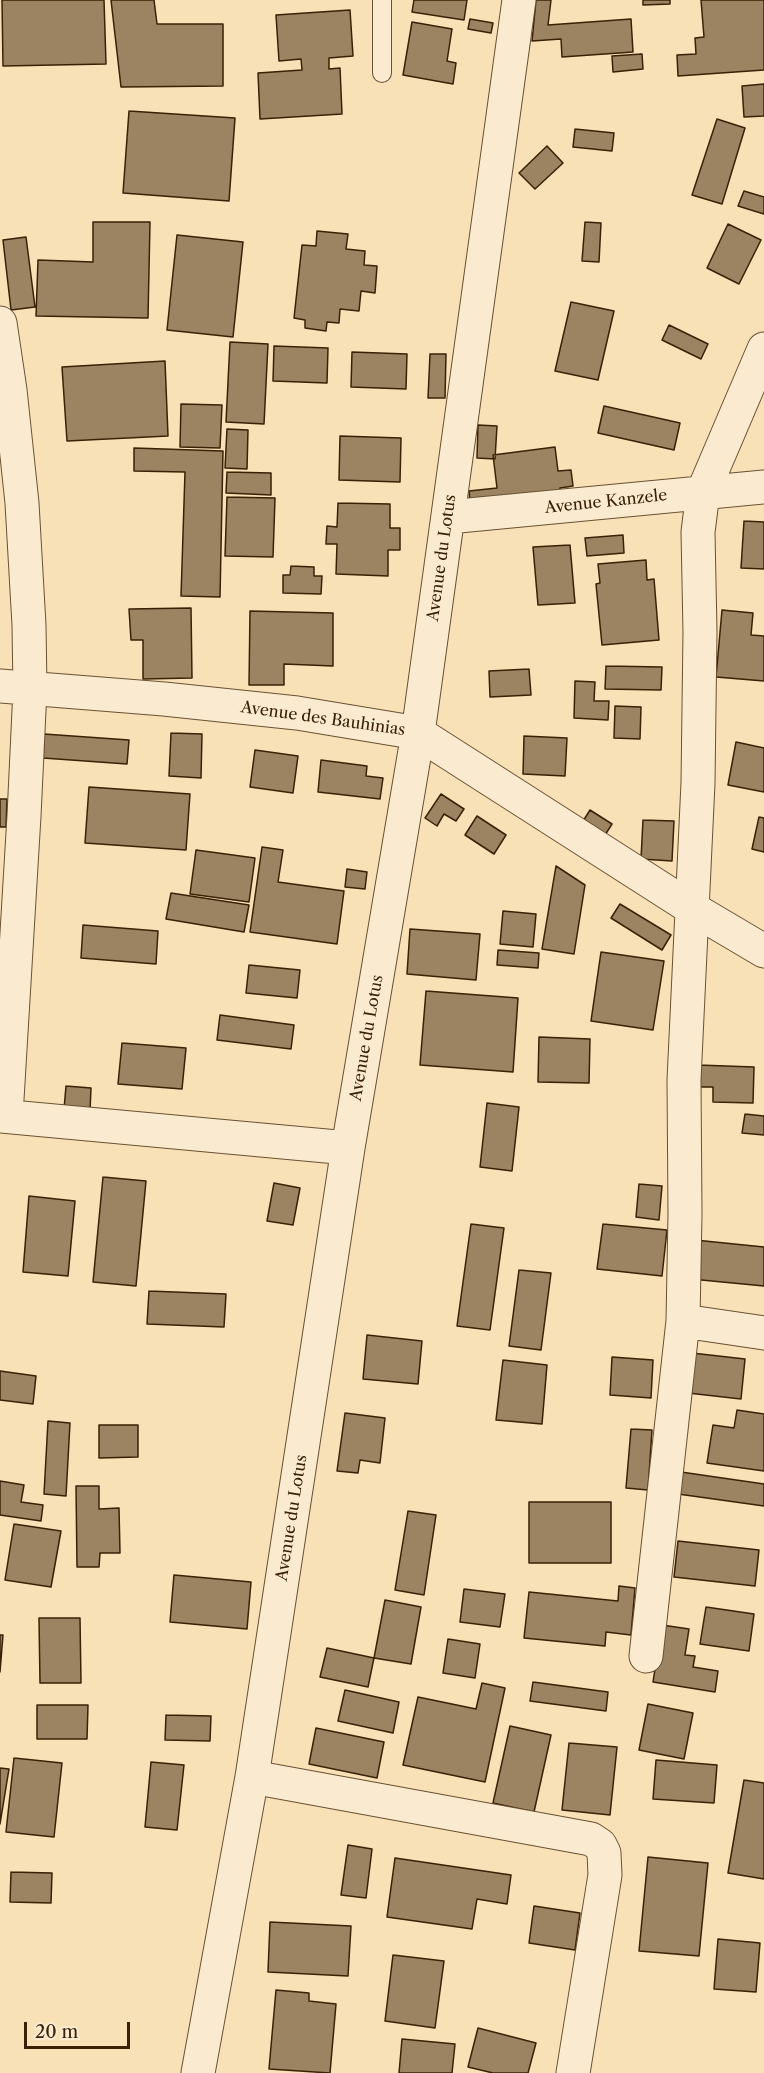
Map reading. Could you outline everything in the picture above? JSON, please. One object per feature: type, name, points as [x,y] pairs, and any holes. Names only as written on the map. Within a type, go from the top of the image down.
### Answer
[{"type":"street","name":"Avenue du Lotus","points":[[198,2073],[252,1777],[348,1148],[418,733],[519,0]]},
{"type":"street","points":[[0,323],[22,503],[29,625],[15,688],[16,971],[3,1116],[348,1148]]},
{"type":"street","points":[[646,1656],[683,1321],[686,1214],[684,1080],[693,909],[693,847],[698,783],[698,532],[703,492],[764,349]]},
{"type":"street","name":"Avenue Kanzele","points":[[448,517],[764,487]]},
{"type":"street","name":"Avenue des Bauhinias","points":[[15,688],[164,699],[297,713],[418,733],[693,909],[764,951]]},
{"type":"street","points":[[683,1321],[764,1333]]},
{"type":"street","points":[[252,1777],[591,1839],[600,1845],[604,1853],[605,1875],[573,2073]]},
{"type":"lane","points":[[382,0],[382,73]]},
{"type":"building","points":[[2,0],[104,0],[106,64],[3,66]]},
{"type":"building","points":[[111,0],[154,0],[157,24],[223,24],[223,86],[121,87]]},
{"type":"building","points":[[414,0],[467,0],[464,20],[412,12]]},
{"type":"building","points":[[536,0],[551,0],[548,25],[631,19],[633,52],[562,57],[561,39],[532,41]]},
{"type":"building","points":[[643,0],[670,0],[670,4],[643,5]]},
{"type":"building","points":[[701,0],[764,0],[764,70],[678,76],[677,55],[696,54],[695,38],[704,37]]},
{"type":"building","points":[[350,10],[353,56],[329,58],[329,69],[340,68],[342,114],[260,119],[258,73],[302,70],[301,59],[279,61],[276,15]]},
{"type":"building","points":[[470,19],[493,23],[491,33],[468,29]]},
{"type":"building","points":[[412,22],[452,29],[447,61],[456,63],[453,84],[403,75]]},
{"type":"building","points":[[642,54],[643,69],[613,72],[612,56]]},
{"type":"building","points":[[764,84],[764,116],[744,117],[742,86]]},
{"type":"building","points":[[129,111],[235,118],[229,201],[123,193]]},
{"type":"building","points":[[717,119],[745,128],[722,204],[692,195]]},
{"type":"building","points":[[575,129],[614,133],[612,151],[573,147]]},
{"type":"building","points":[[547,146],[563,163],[535,189],[519,173]]},
{"type":"building","points":[[744,191],[764,197],[764,214],[738,206]]},
{"type":"building","points":[[93,222],[150,222],[148,318],[36,316],[38,260],[93,262]]},
{"type":"building","points":[[585,222],[601,223],[599,262],[582,261]]},
{"type":"building","points":[[728,224],[761,240],[739,284],[707,268]]},
{"type":"building","points":[[317,231],[348,234],[346,249],[365,251],[364,265],[377,266],[375,293],[361,291],[359,311],[340,309],[339,323],[327,322],[326,331],[305,328],[305,320],[294,318],[302,245],[316,246]]},
{"type":"building","points":[[177,235],[243,242],[233,337],[167,330]]},
{"type":"building","points":[[26,237],[35,307],[11,310],[3,240]]},
{"type":"building","points":[[571,302],[614,311],[598,380],[555,371]]},
{"type":"building","points":[[669,325],[708,344],[701,359],[662,340]]},
{"type":"building","points":[[230,342],[268,344],[264,424],[226,422]]},
{"type":"building","points":[[274,346],[328,348],[327,383],[273,381]]},
{"type":"building","points":[[352,352],[407,354],[406,389],[351,387]]},
{"type":"building","points":[[430,354],[446,354],[445,398],[428,398]]},
{"type":"building","points":[[165,361],[168,436],[67,441],[62,367]]},
{"type":"building","points":[[181,404],[222,405],[220,448],[180,447]]},
{"type":"building","points":[[604,406],[680,423],[674,450],[598,433]]},
{"type":"building","points":[[478,425],[497,426],[495,459],[477,458]]},
{"type":"building","points":[[227,429],[248,430],[247,469],[225,468]]},
{"type":"building","points":[[340,436],[401,438],[400,482],[339,480]]},
{"type":"building","points":[[555,447],[558,471],[571,470],[573,486],[560,488],[561,500],[471,511],[469,491],[497,488],[493,455]]},
{"type":"building","points":[[134,448],[223,451],[220,597],[181,596],[185,472],[134,471]]},
{"type":"building","points":[[227,472],[271,473],[271,495],[226,493]]},
{"type":"building","points":[[227,497],[275,498],[273,557],[225,556]]},
{"type":"building","points":[[338,503],[390,504],[390,528],[400,528],[400,550],[388,550],[388,576],[336,574],[337,544],[326,544],[327,526],[337,527]]},
{"type":"building","points":[[744,521],[764,522],[764,569],[741,568]]},
{"type":"building","points":[[623,535],[624,553],[587,556],[585,538]]},
{"type":"building","points":[[570,545],[575,603],[538,605],[533,547]]},
{"type":"building","points":[[646,560],[647,580],[654,579],[659,640],[602,645],[596,584],[600,583],[598,564]]},
{"type":"building","points":[[291,566],[314,567],[314,576],[322,576],[321,594],[283,593],[283,575],[290,575]]},
{"type":"building","points":[[191,608],[192,678],[143,679],[143,640],[131,640],[129,609]]},
{"type":"building","points":[[722,610],[753,613],[751,635],[764,636],[764,681],[716,677]]},
{"type":"building","points":[[250,611],[333,613],[333,666],[284,664],[284,685],[249,685]]},
{"type":"building","points":[[606,666],[662,667],[661,690],[605,689]]},
{"type":"building","points":[[529,669],[531,695],[490,697],[489,671]]},
{"type":"building","points":[[575,681],[595,682],[594,701],[609,701],[608,720],[574,718]]},
{"type":"building","points":[[615,706],[641,707],[640,739],[614,738]]},
{"type":"building","points":[[171,733],[202,734],[201,778],[169,776]]},
{"type":"building","points":[[44,734],[129,740],[127,764],[43,758]]},
{"type":"building","points":[[524,736],[567,738],[565,776],[523,774]]},
{"type":"building","points":[[736,742],[764,748],[764,792],[728,785]]},
{"type":"building","points":[[255,750],[298,756],[293,793],[250,787]]},
{"type":"building","points":[[321,760],[367,766],[366,776],[383,778],[380,799],[318,792]]},
{"type":"building","points":[[89,787],[190,794],[186,850],[85,843]]},
{"type":"building","points":[[441,794],[464,809],[456,821],[444,814],[437,826],[425,818]]},
{"type":"building","points":[[0,799],[7,799],[6,827],[0,827]]},
{"type":"building","points":[[590,810],[612,824],[600,843],[578,829]]},
{"type":"building","points":[[477,816],[506,835],[494,854],[465,835]]},
{"type":"building","points":[[759,817],[764,818],[764,852],[752,849]]},
{"type":"building","points":[[643,820],[674,821],[672,861],[641,859]]},
{"type":"building","points":[[262,847],[283,850],[278,882],[344,891],[337,944],[250,932]]},
{"type":"building","points":[[196,850],[255,858],[249,902],[190,894]]},
{"type":"building","points":[[556,866],[585,885],[574,954],[542,949]]},
{"type":"building","points":[[347,869],[367,872],[365,889],[345,887]]},
{"type":"building","points":[[171,893],[249,905],[244,932],[166,919]]},
{"type":"building","points":[[620,904],[671,935],[662,950],[611,918]]},
{"type":"building","points":[[503,911],[536,914],[533,947],[500,944]]},
{"type":"building","points":[[83,925],[158,931],[156,964],[81,958]]},
{"type":"building","points":[[410,929],[480,934],[476,980],[407,974]]},
{"type":"building","points":[[498,950],[539,953],[538,968],[497,965]]},
{"type":"building","points":[[601,952],[664,961],[653,1030],[591,1021]]},
{"type":"building","points":[[249,965],[300,970],[297,998],[246,993]]},
{"type":"building","points":[[426,991],[518,998],[513,1072],[420,1065]]},
{"type":"building","points":[[220,1015],[294,1025],[291,1049],[217,1040]]},
{"type":"building","points":[[539,1037],[590,1039],[589,1083],[538,1082]]},
{"type":"building","points":[[122,1043],[186,1048],[182,1089],[118,1084]]},
{"type":"building","points":[[698,1065],[754,1067],[753,1103],[713,1102],[713,1087],[697,1087]]},
{"type":"building","points":[[66,1086],[91,1088],[90,1111],[64,1109]]},
{"type":"building","points":[[487,1103],[519,1107],[512,1171],[480,1167]]},
{"type":"building","points":[[745,1114],[764,1116],[764,1135],[742,1133]]},
{"type":"building","points":[[103,1177],[146,1181],[136,1286],[93,1282]]},
{"type":"building","points":[[274,1183],[300,1188],[293,1225],[267,1221]]},
{"type":"building","points":[[639,1184],[662,1186],[659,1220],[636,1217]]},
{"type":"building","points":[[29,1196],[75,1201],[68,1276],[23,1272]]},
{"type":"building","points":[[471,1224],[504,1228],[490,1330],[457,1326]]},
{"type":"building","points":[[603,1224],[667,1230],[662,1276],[597,1269]]},
{"type":"building","points":[[695,1240],[764,1247],[764,1286],[691,1279]]},
{"type":"building","points":[[519,1270],[551,1273],[541,1350],[509,1346]]},
{"type":"building","points":[[149,1291],[226,1294],[224,1327],[147,1324]]},
{"type":"building","points":[[367,1335],[422,1341],[418,1384],[363,1379]]},
{"type":"building","points":[[692,1353],[745,1359],[741,1399],[688,1393]]},
{"type":"building","points":[[612,1357],[653,1360],[651,1398],[610,1395]]},
{"type":"building","points":[[503,1360],[547,1365],[542,1424],[496,1420]]},
{"type":"building","points":[[0,1371],[36,1376],[33,1404],[0,1400]]},
{"type":"building","points":[[737,1410],[764,1414],[764,1471],[707,1463],[713,1425],[734,1428]]},
{"type":"building","points":[[345,1413],[385,1418],[380,1463],[360,1460],[358,1473],[337,1471]]},
{"type":"building","points":[[48,1421],[70,1423],[66,1496],[44,1494]]},
{"type":"building","points":[[99,1425],[138,1425],[138,1457],[99,1458]]},
{"type":"building","points":[[631,1429],[652,1430],[648,1490],[626,1488]]},
{"type":"building","points":[[681,1472],[764,1484],[764,1506],[678,1494]]},
{"type":"building","points":[[0,1481],[24,1485],[21,1502],[43,1505],[41,1521],[0,1515]]},
{"type":"building","points":[[76,1486],[99,1486],[99,1509],[119,1508],[120,1553],[100,1553],[99,1567],[77,1567]]},
{"type":"building","points":[[529,1502],[611,1502],[611,1563],[529,1563]]},
{"type":"building","points":[[408,1511],[436,1515],[424,1595],[395,1590]]},
{"type":"building","points":[[14,1524],[61,1531],[51,1587],[5,1580]]},
{"type":"building","points":[[678,1541],[759,1550],[755,1586],[674,1577]]},
{"type":"building","points":[[174,1575],[251,1582],[247,1629],[170,1622]]},
{"type":"building","points":[[619,1586],[635,1588],[631,1635],[606,1632],[605,1646],[524,1638],[529,1592],[618,1601]]},
{"type":"building","points":[[464,1589],[505,1594],[500,1627],[460,1622]]},
{"type":"building","points":[[385,1600],[421,1607],[411,1664],[374,1658]]},
{"type":"building","points":[[706,1607],[754,1614],[749,1651],[700,1644]]},
{"type":"building","points":[[39,1618],[80,1618],[81,1683],[40,1683]]},
{"type":"building","points":[[662,1625],[689,1629],[685,1655],[695,1656],[693,1667],[718,1671],[715,1692],[653,1682]]},
{"type":"building","points":[[0,1635],[3,1635],[0,1672]]},
{"type":"building","points":[[448,1639],[480,1644],[475,1678],[443,1673]]},
{"type":"building","points":[[327,1648],[374,1658],[368,1687],[320,1677]]},
{"type":"building","points":[[533,1682],[608,1692],[606,1711],[530,1701]]},
{"type":"building","points":[[482,1683],[505,1688],[485,1782],[403,1765],[418,1697],[476,1709]]},
{"type":"building","points":[[345,1690],[399,1702],[393,1733],[338,1721]]},
{"type":"building","points":[[648,1704],[693,1713],[684,1759],[639,1750]]},
{"type":"building","points":[[37,1705],[88,1705],[87,1739],[37,1739]]},
{"type":"building","points":[[166,1715],[211,1716],[210,1741],[165,1740]]},
{"type":"building","points":[[510,1726],[551,1735],[534,1812],[493,1803]]},
{"type":"building","points":[[316,1728],[384,1742],[377,1778],[309,1764]]},
{"type":"building","points":[[569,1743],[617,1747],[610,1815],[562,1810]]},
{"type":"building","points":[[14,1758],[62,1763],[54,1837],[6,1832]]},
{"type":"building","points":[[656,1760],[717,1765],[714,1803],[653,1799]]},
{"type":"building","points":[[151,1762],[184,1765],[177,1830],[145,1827]]},
{"type":"building","points":[[0,1768],[9,1769],[0,1824]]},
{"type":"building","points":[[744,1780],[764,1783],[764,1879],[728,1873]]},
{"type":"building","points":[[348,1845],[372,1849],[366,1898],[341,1895]]},
{"type":"building","points":[[648,1857],[708,1863],[699,1956],[639,1951]]},
{"type":"building","points":[[395,1858],[511,1875],[507,1904],[477,1899],[472,1929],[387,1917]]},
{"type":"building","points":[[11,1872],[52,1873],[51,1903],[10,1902]]},
{"type":"building","points":[[534,1906],[580,1913],[575,1950],[529,1943]]},
{"type":"building","points":[[270,1922],[351,1926],[348,1976],[268,1972]]},
{"type":"building","points":[[718,1939],[760,1943],[756,1992],[714,1989]]},
{"type":"building","points":[[393,1955],[444,1961],[435,2028],[385,2021]]},
{"type":"building","points":[[276,1990],[309,1993],[309,2001],[336,2004],[330,2073],[269,2069]]},
{"type":"building","points":[[478,2028],[536,2043],[528,2073],[493,2073],[468,2067]]},
{"type":"building","points":[[402,2039],[455,2044],[452,2073],[399,2073]]}]
